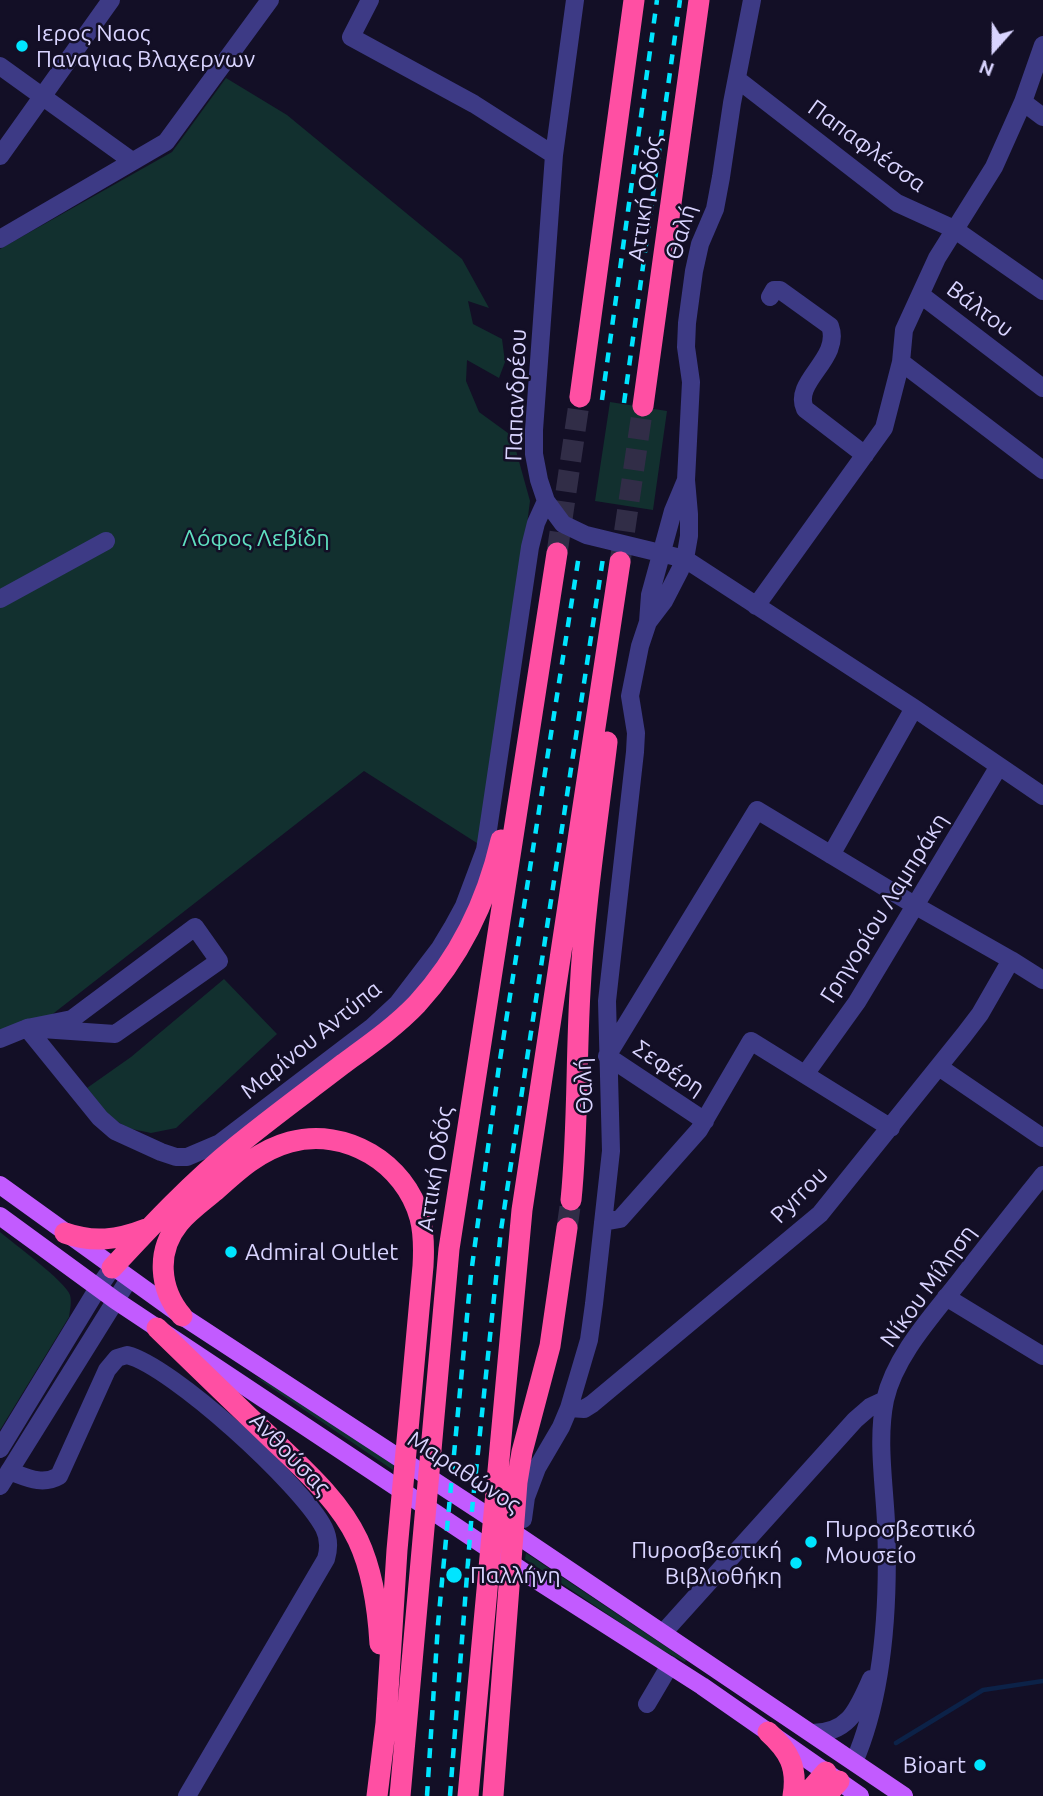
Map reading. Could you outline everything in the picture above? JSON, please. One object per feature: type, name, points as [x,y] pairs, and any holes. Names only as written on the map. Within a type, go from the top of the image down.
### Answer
[{"type":"highway","name":"Αττική Οδός","points":[[580,397],[634,0]]},
{"type":"highway","name":"Αττική Οδός","points":[[643,406],[699,0]]},
{"type":"highway","points":[[690,70],[705,0]]},
{"type":"highway","name":"Αττική Οδός","points":[[400,1796],[449,1249],[557,554]]},
{"type":"highway","points":[[468,1796],[522,1210],[620,562],[614,682],[583,940],[577,1048],[578,1120],[571,1200]]},
{"type":"highway","points":[[120,1273],[148,1228],[235,1148],[394,1025],[444,971],[475,918],[492,875],[539,678]]},
{"type":"highway","points":[[182,1316],[167,1296],[163,1277],[163,1260],[169,1240],[180,1222],[258,1155],[299,1140],[341,1141],[364,1150],[383,1162],[407,1189],[420,1219],[424,1239],[423,1266],[397,1550],[386,1723],[376,1796]]},
{"type":"highway","points":[[65,1233],[82,1238],[107,1240],[126,1237],[148,1228]]},
{"type":"highway","points":[[493,1796],[517,1482],[522,1452],[550,1346],[567,1228]]},
{"type":"highway","points":[[157,1328],[298,1464],[346,1518],[358,1540],[369,1569],[378,1611],[380,1657],[376,1796]]},
{"type":"highway","points":[[768,1732],[785,1749],[791,1760],[793,1796]]},
{"type":"highway","points":[[805,1796],[830,1783]]},
{"type":"main road","name":"Μαραθώνος","points":[[0,1185],[182,1316],[520,1537],[904,1796]]},
{"type":"main road","points":[[0,1216],[115,1300],[530,1576],[670,1665],[768,1732],[830,1783],[860,1796]]},
{"type":"main road","points":[[830,1783],[847,1757]]},
{"type":"street","points":[[0,156],[111,0]]},
{"type":"street","points":[[0,239],[166,142],[270,0]]},
{"type":"street","points":[[370,0],[351,37],[474,104],[554,155]]},
{"type":"street","name":"Παπανδρέου","points":[[575,0],[554,155],[534,430],[534,454],[546,501],[564,524],[586,535],[685,559],[914,708],[1043,796]]},
{"type":"street","name":"Θαλή","points":[[648,622],[664,601],[685,559],[689,514],[686,480],[691,382],[686,347],[687,323],[700,244],[715,209],[752,0]]},
{"type":"street","points":[[755,606],[884,428],[901,362],[904,330],[937,258],[994,167],[1023,102],[1043,45]]},
{"type":"street","points":[[0,66],[132,161]]},
{"type":"street","name":"Παπαφλέσσα","points":[[737,79],[897,203],[954,229],[1043,290]]},
{"type":"street","points":[[1023,102],[1043,117]]},
{"type":"street","points":[[769,297],[774,290],[780,290],[830,326],[830,348],[803,392],[801,401],[805,409],[865,455]]},
{"type":"street","name":"Βάλτου","points":[[920,295],[1043,388]]},
{"type":"street","points":[[901,362],[1043,470]]},
{"type":"street","name":"Θαλή","points":[[520,1537],[526,1497],[537,1468],[569,1408],[589,1340],[611,1151],[607,1000],[635,752],[636,733],[630,696],[640,646],[648,622],[650,595],[673,511],[686,480]]},
{"type":"street","name":"Μαρίνου Αντύπα","points":[[27,1028],[100,1118],[115,1131],[162,1152],[176,1157],[187,1157],[219,1143],[371,1028],[398,1003],[453,928],[485,850],[530,547],[536,523],[546,501]]},
{"type":"street","points":[[0,599],[106,541]]},
{"type":"street","points":[[831,855],[914,708]]},
{"type":"street","name":"Γρηγορίου Λαμπράκη","points":[[806,1073],[857,1002],[999,766]]},
{"type":"street","points":[[607,1056],[757,810],[1043,980]]},
{"type":"street","points":[[0,1039],[27,1028],[72,1018],[195,927],[219,961],[115,1034],[27,1028]]},
{"type":"street","name":"Pyrrou","points":[[569,1408],[584,1409],[592,1405],[805,1227],[834,1199],[980,1014],[1011,960]]},
{"type":"street","points":[[603,1222],[620,1219],[705,1121],[751,1041],[891,1128]]},
{"type":"street","name":"Σεφέρη","points":[[607,1056],[705,1121]]},
{"type":"street","points":[[939,1068],[1043,1138]]},
{"type":"street","name":"Νίκου Μίληση","points":[[847,1757],[862,1742],[872,1711],[881,1650],[887,1563],[882,1438],[885,1400],[891,1381],[910,1347],[1043,1175]]},
{"type":"street","points":[[0,1449],[98,1288],[120,1273]]},
{"type":"street","name":"Ανθούσας","points":[[120,1273],[115,1300],[4,1478],[44,1481],[59,1476],[107,1370],[117,1358],[127,1355],[137,1357],[164,1374],[223,1421],[297,1491],[325,1530],[329,1548],[326,1559],[187,1796]]},
{"type":"street","points":[[947,1297],[1043,1356]]},
{"type":"street","points":[[663,1633],[855,1420],[870,1407],[885,1400]]},
{"type":"street","name":"Νίκου Μίληση","points":[[812,1733],[832,1732],[849,1720],[864,1696],[881,1650]]},
{"type":"street","points":[[647,1704],[670,1665]]},
{"type":"green space","name":"Λόφος Λεβίδη","points":[[226,78],[287,115],[462,259],[489,308],[468,301],[473,324],[502,339],[505,362],[499,378],[467,360],[466,381],[479,412],[512,436],[530,501],[505,695],[480,845],[364,771],[45,1020],[0,1032],[0,249],[172,152]]},
{"type":"green space","points":[[610,402],[667,411],[653,510],[595,501]]},
{"type":"green space","points":[[224,979],[277,1034],[176,1128],[151,1133],[127,1128],[107,1114],[87,1088],[131,1057]]},
{"type":"green space","points":[[0,1232],[59,1281],[71,1300],[69,1317],[0,1430]]},
{"type":"green space","points":[[254,1376],[277,1387],[394,1464],[393,1470]]},
{"type":"green space","points":[[526,1553],[686,1660],[685,1662],[658,1648],[525,1559]]},
{"type":"waterway","points":[[896,1743],[983,1690],[1043,1681]]},
{"type":"tunnel","points":[[557,553],[580,397]]},
{"type":"tunnel","points":[[620,562],[643,406]]},
{"type":"tunnel","points":[[567,1228],[571,1200]]},
{"type":"railway","points":[[602,400],[657,0]]},
{"type":"railway","points":[[624,403],[680,0]]},
{"type":"railway","points":[[427,1796],[438,1624],[471,1274],[499,1066],[579,555]]},
{"type":"railway","points":[[450,1796],[472,1510],[501,1230],[603,558]]},
{"type":"place","name":"Ιερος Ναος Παναγιας Βλαχερνων","points":[[22,46]]},
{"type":"place","name":"Admiral Outlet","points":[[231,1252]]},
{"type":"place","name":"Πυροσβεστικό Μουσείο","points":[[811,1542]]},
{"type":"place","name":"Πυροσβεστική Βιβλιοθήκη","points":[[796,1563]]},
{"type":"place","name":"Παλλήνη","points":[[454,1575]]},
{"type":"place","name":"Bioart","points":[[980,1765]]}]
